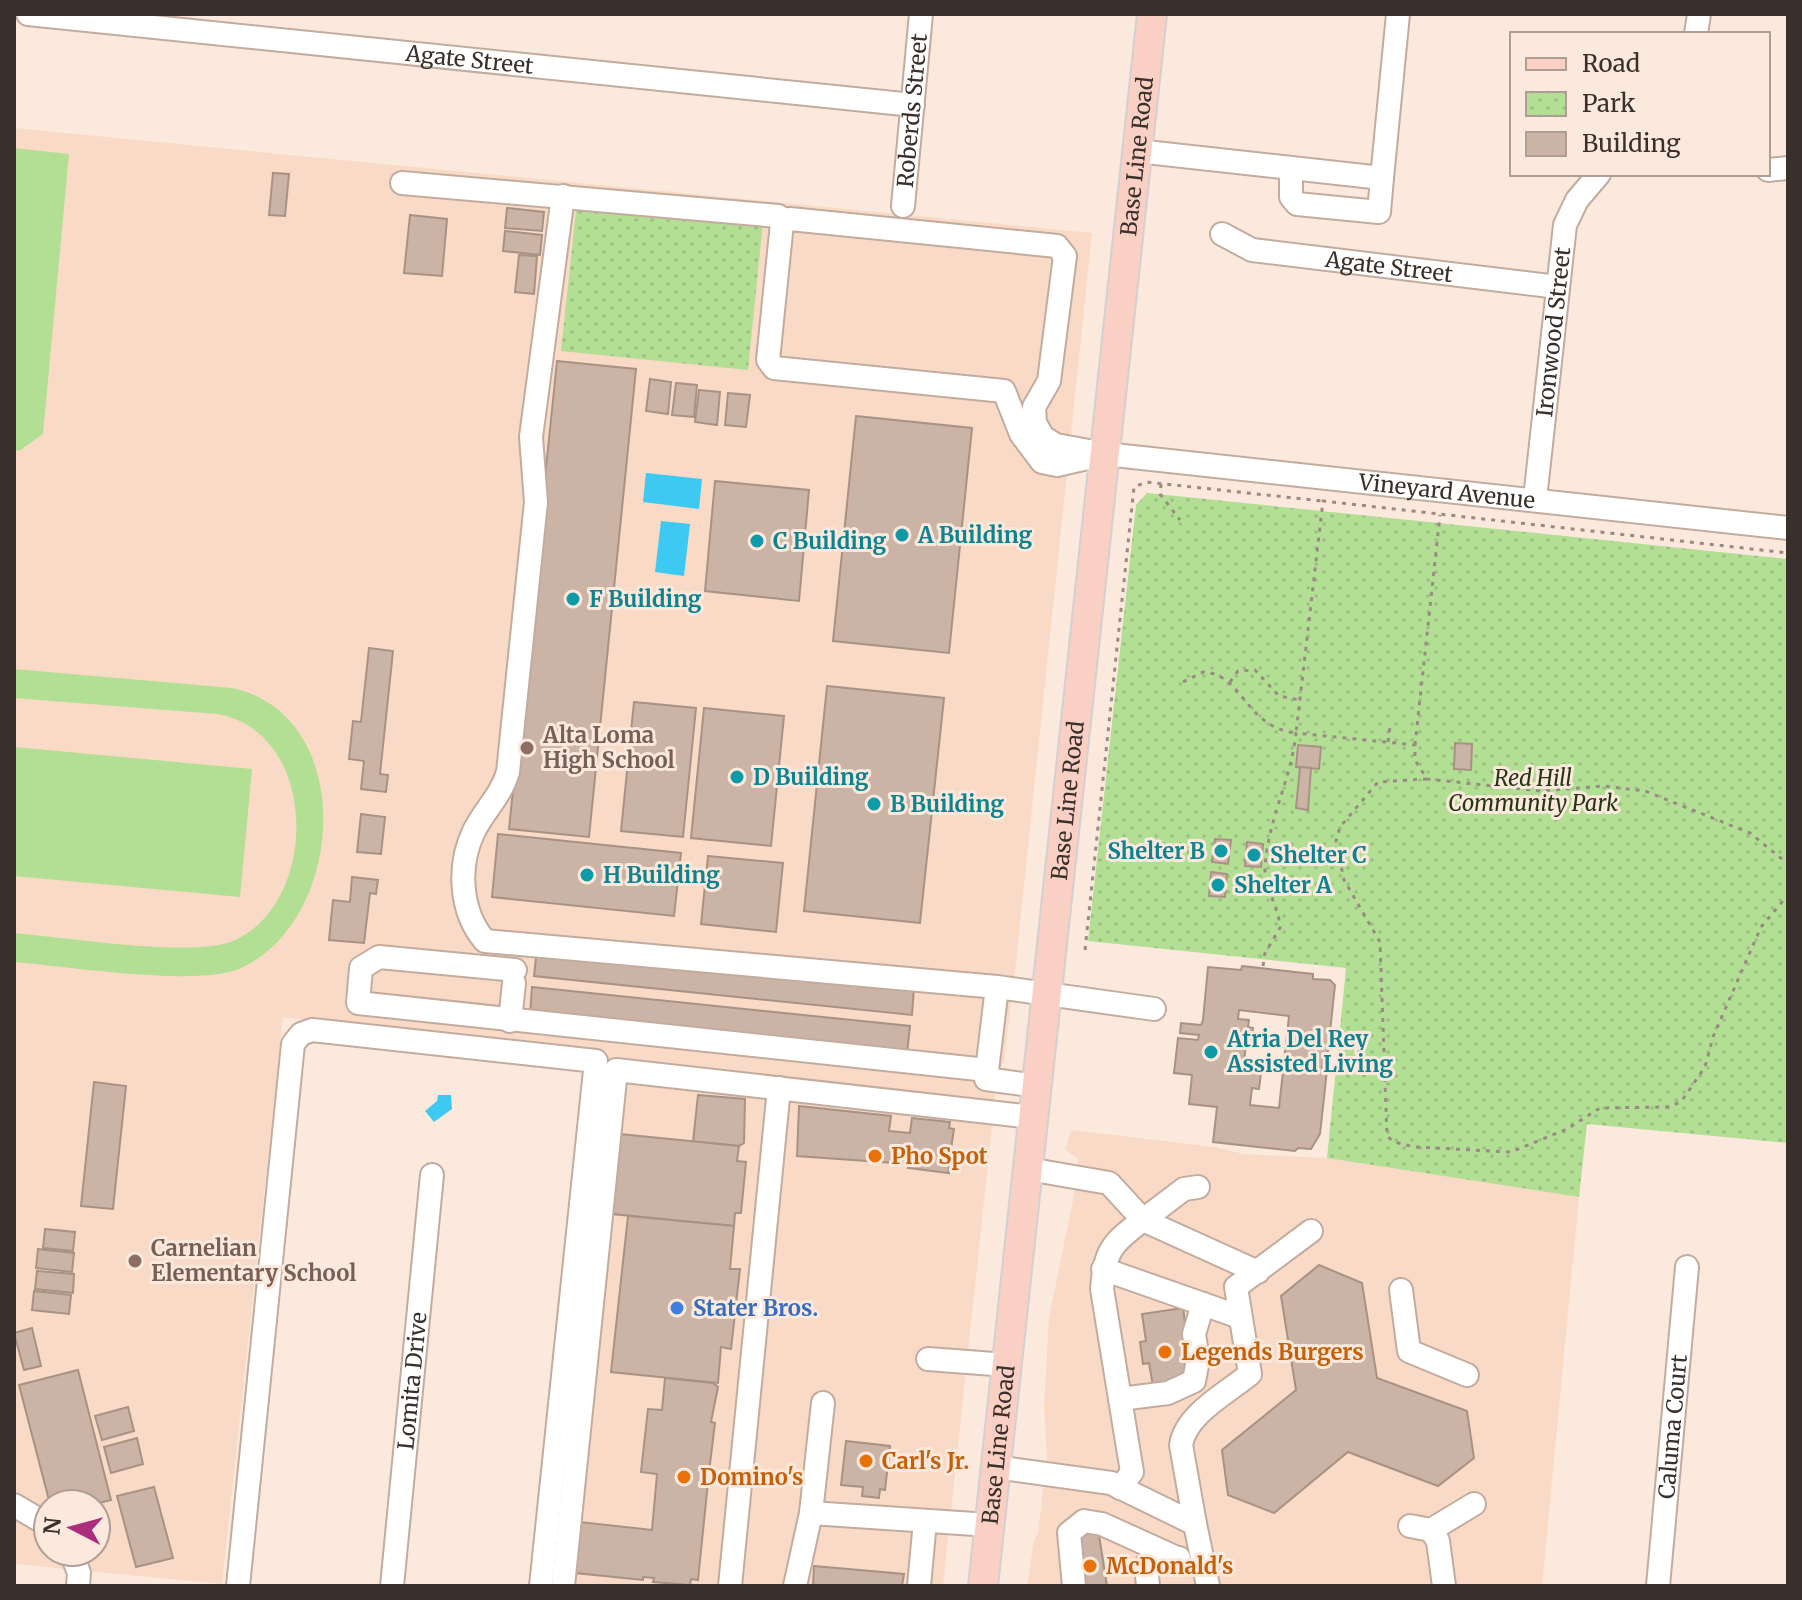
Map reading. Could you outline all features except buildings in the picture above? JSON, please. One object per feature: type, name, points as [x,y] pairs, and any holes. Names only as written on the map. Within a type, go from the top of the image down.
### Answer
[{"type":"main road","name":"Base Line Road","points":[[983,1586],[1152,14]]},
{"type":"street","name":"Agate Street","points":[[28,14],[913,105]]},
{"type":"street","name":"Roberds Street","points":[[903,206],[921,14]]},
{"type":"street","points":[[1291,168],[1291,197],[1297,204],[1379,212],[1398,14]]},
{"type":"street","points":[[1137,151],[1382,178]]},
{"type":"street","name":"Ironwood Street","points":[[1535,499],[1565,225],[1577,200],[1597,176]]},
{"type":"street","points":[[402,183],[778,216],[786,221],[1057,246],[1065,256],[1049,381],[1034,407],[1035,423],[1043,437],[1056,445],[1105,454]]},
{"type":"street","points":[[563,196],[531,437],[536,502],[508,772],[503,792],[473,832],[465,861],[463,893],[471,925],[485,941],[997,987],[1154,1009]]},
{"type":"street","points":[[786,221],[782,223],[780,236],[768,360],[774,368],[1004,391],[1021,434],[1042,462],[1057,465],[1105,454]]},
{"type":"street","name":"Agate Street","points":[[1222,234],[1252,250],[1558,287]]},
{"type":"street","name":"Vineyard Avenue","points":[[1105,454],[1788,528]]},
{"type":"street","points":[[510,1021],[514,976],[379,957],[361,968],[358,1003],[510,1021],[987,1070]]},
{"type":"street","points":[[997,987],[986,1079],[1037,1086]]},
{"type":"street","points":[[238,1586],[293,1044],[301,1034],[312,1030],[596,1061],[541,1586]]},
{"type":"street","points":[[563,1586],[616,1070],[1033,1117]]},
{"type":"street","points":[[730,1586],[779,1088]]},
{"type":"street","points":[[1028,1169],[1109,1183],[1143,1220],[1258,1272]]},
{"type":"street","name":"Lomita Drive","points":[[392,1586],[432,1175]]},
{"type":"street","points":[[1120,1488],[1132,1472],[1102,1289],[1104,1260],[1115,1241],[1184,1189],[1198,1187]]},
{"type":"street","points":[[1208,1586],[1181,1445],[1183,1433],[1190,1422],[1250,1374],[1236,1287],[1311,1231]]},
{"type":"street","name":"Caluma Court","points":[[1658,1586],[1687,1267]]},
{"type":"street","points":[[1103,1269],[1240,1317]]},
{"type":"street","points":[[1401,1290],[1409,1351],[1467,1375]]},
{"type":"street","points":[[1120,1399],[1168,1393],[1194,1381],[1198,1360],[1194,1334],[1203,1304]]},
{"type":"street","points":[[928,1359],[1007,1365]]},
{"type":"street","points":[[795,1586],[811,1513],[823,1403]]},
{"type":"street","points":[[996,1467],[1111,1483],[1195,1524]]},
{"type":"street","points":[[1444,1586],[1438,1541],[1420,1528],[1474,1504]]},
{"type":"street","points":[[14,1505],[32,1516]]},
{"type":"street","points":[[811,1513],[989,1525]]},
{"type":"street","points":[[919,1586],[925,1521]]},
{"type":"street","points":[[1074,1586],[1069,1533],[1084,1521],[1107,1525],[1122,1546],[1168,1560]]},
{"type":"street","points":[[1148,1586],[1146,1565],[1201,1556]]},
{"type":"path","points":[[1085,950],[1132,493],[1140,484],[1323,501],[1788,553]]},
{"type":"path","points":[[1161,484],[1160,494],[1180,520]]},
{"type":"path","points":[[1263,966],[1265,953],[1280,928],[1265,871],[1269,831],[1293,767],[1323,501]]},
{"type":"path","points":[[1427,779],[1415,760],[1415,745],[1440,515]]},
{"type":"path","points":[[1230,682],[1238,671],[1255,670],[1279,696],[1300,701]]},
{"type":"path","points":[[1183,682],[1203,672],[1223,676],[1269,727],[1296,733],[1415,745]]},
{"type":"path","points":[[1388,742],[1390,726]]},
{"type":"path","points":[[1788,864],[1750,833],[1645,791],[1603,786],[1541,791],[1427,779],[1378,782],[1340,827],[1336,841],[1344,880],[1380,942],[1387,1136],[1394,1142],[1440,1149],[1511,1152],[1567,1129],[1600,1108],[1667,1107],[1681,1102],[1705,1067],[1713,1037],[1761,927],[1788,895]]},
{"type":"shaded area","name":"Alta Loma High School","points":[[14,128],[1092,233],[1016,962],[1004,1062],[998,1070],[943,1586],[549,1586],[607,1051],[283,1017],[222,1584],[56,1568],[112,1568],[112,1488],[32,1488],[32,1566],[14,1564]]},
{"type":"shaded area","points":[[1071,1130],[1215,1147],[1244,1154],[1327,1158],[1579,1197],[1542,1586],[1027,1586],[1034,1540],[1038,1533],[1047,1458],[1044,1406],[1049,1318],[1074,1195],[1078,1159],[1065,1149]]},
{"type":"green space","points":[[14,148],[69,154],[43,434],[19,451],[14,450]]},
{"type":"green space","points":[[577,202],[763,222],[748,370],[561,351]]},
{"type":"green space","name":"Red Hill Community Park","points":[[1147,493],[1788,559],[1788,1143],[1587,1124],[1579,1197],[1327,1158],[1346,968],[1088,941],[1136,505]]},
{"type":"green space","points":[[14,669],[232,688],[273,706],[302,737],[318,777],[323,821],[317,867],[301,909],[275,945],[239,969],[193,976],[130,974],[14,962],[14,933],[159,947],[214,946],[233,941],[262,921],[282,892],[294,857],[296,820],[290,783],[275,751],[251,727],[217,714],[14,698]]},
{"type":"green space","points":[[14,747],[252,769],[240,897],[14,876]]},
{"type":"water","points":[[646,473],[702,479],[699,509],[643,502]]},
{"type":"water","points":[[661,521],[690,524],[684,576],[655,572]]},
{"type":"water","points":[[438,1095],[451,1095],[452,1109],[434,1122],[425,1111],[437,1101]]},
{"type":"place","name":"A Building","points":[[902,535]]},
{"type":"place","name":"C Building","points":[[757,541]]},
{"type":"place","name":"F Building","points":[[573,599]]},
{"type":"place","name":"Alta Loma High School","points":[[527,748]]},
{"type":"place","name":"D Building","points":[[737,777]]},
{"type":"place","name":"B Building","points":[[874,804]]},
{"type":"place","name":"Shelter B","points":[[1221,851]]},
{"type":"place","name":"Shelter C","points":[[1254,855]]},
{"type":"place","name":"H Building","points":[[587,875]]},
{"type":"place","name":"Shelter A","points":[[1218,885]]},
{"type":"place","name":"Atria Del Rey Assisted Living","points":[[1211,1052]]},
{"type":"place","name":"Pho Spot","points":[[875,1156]]},
{"type":"place","name":"Carnelian Elementary School","points":[[135,1261]]},
{"type":"place","name":"Stater Bros.","points":[[677,1308]]},
{"type":"place","name":"Legends Burgers","points":[[1165,1352]]},
{"type":"place","name":"Carl's Jr.","points":[[866,1461]]},
{"type":"place","name":"Domino's","points":[[684,1477]]},
{"type":"place","name":"McDonald's","points":[[1090,1566]]}]
